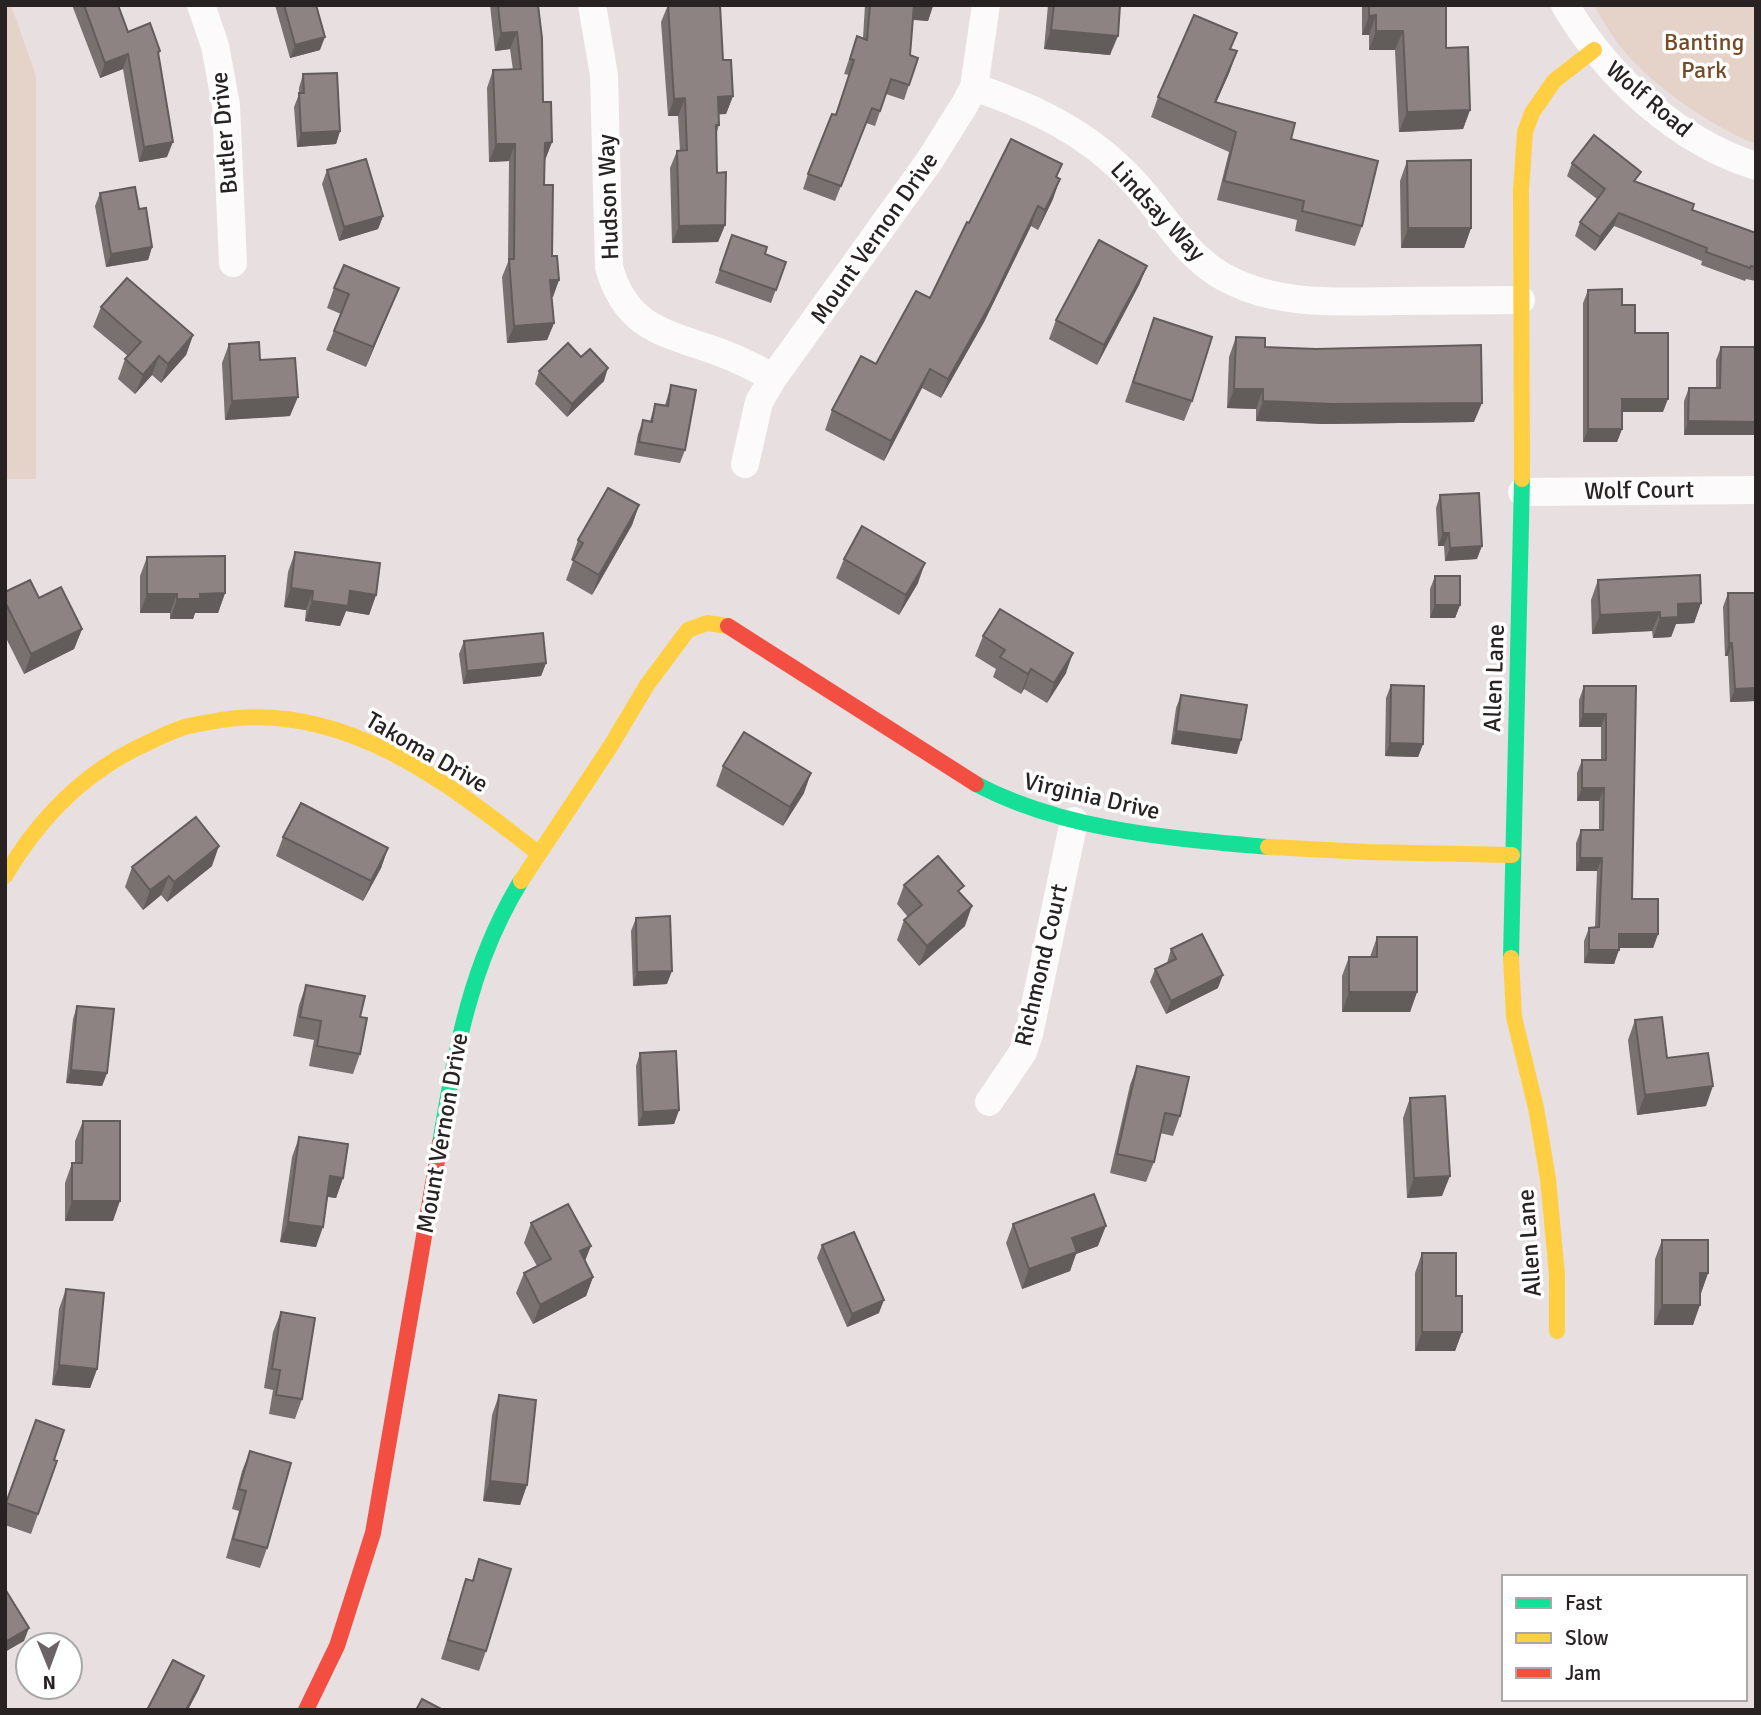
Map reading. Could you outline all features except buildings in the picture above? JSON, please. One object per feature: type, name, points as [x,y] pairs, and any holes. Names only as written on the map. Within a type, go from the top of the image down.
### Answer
[{"type":"street","name":"Butler Drive","points":[[201,5],[215,46],[226,105],[233,264]]},
{"type":"street","name":"Hudson Way","points":[[592,5],[604,75],[609,267],[614,284],[624,302],[645,323],[666,335],[747,363],[773,377]]},
{"type":"street","name":"Mount Vernon Drive","points":[[745,464],[759,402],[773,377],[930,160],[974,87],[986,5]]},
{"type":"street","name":"Wolf Road","points":[[1565,5],[1594,50],[1613,72],[1654,109],[1698,140],[1756,166]]},
{"type":"street","name":"Allen Lane","points":[[1557,1331],[1556,1275],[1548,1180],[1536,1108],[1514,1017],[1511,984],[1522,492],[1521,190],[1525,132],[1536,105],[1554,81],[1594,50]]},
{"type":"street","name":"Lindsay Way","points":[[974,87],[1025,105],[1082,137],[1133,180],[1189,251],[1220,275],[1262,294],[1336,302],[1521,300]]},
{"type":"street","name":"Wolf Court","points":[[1522,492],[1756,490]]},
{"type":"street","name":"Mount Vernon Drive","points":[[306,1710],[334,1651],[362,1573],[373,1533],[450,1078],[471,988],[506,905],[610,747],[647,685],[688,630],[696,624],[713,621]]},
{"type":"street","name":"Virginia Drive","points":[[713,621],[726,625],[804,672],[974,782],[1010,801],[1074,821],[1165,836],[1308,850],[1512,855]]},
{"type":"street","name":"Takoma Drive","points":[[5,876],[49,813],[108,764],[142,743],[184,727],[242,715],[275,715],[320,723],[355,734],[438,780],[503,824],[538,853]]},
{"type":"street","name":"Richmond Court","points":[[989,1102],[1023,1052],[1029,1034],[1074,821]]},
{"type":"green space","points":[[5,5],[11,5],[36,76],[36,479],[5,479]]},
{"type":"green space","name":"Banting Park","points":[[1594,5],[1756,5],[1756,144],[1718,126],[1659,85],[1626,54]]},
{"type":"traffic: fast","points":[[1511,958],[1522,479]]},
{"type":"traffic: fast","points":[[976,784],[1045,812],[1119,830],[1268,847]]},
{"type":"traffic: fast","points":[[440,1143],[467,1008],[489,944],[521,881]]},
{"type":"traffic: slow","points":[[1522,479],[1521,190],[1525,132],[1532,113],[1554,81],[1594,50]]},
{"type":"traffic: slow","points":[[521,881],[610,747],[647,685],[688,630],[707,623],[728,626]]},
{"type":"traffic: slow","points":[[5,876],[48,816],[102,768],[145,744],[183,728],[256,717],[301,721],[345,733],[386,750],[465,798],[538,853]]},
{"type":"traffic: slow","points":[[1268,847],[1512,855]]},
{"type":"traffic: slow","points":[[1511,958],[1514,1017],[1536,1108],[1548,1179],[1557,1275],[1557,1331]]},
{"type":"traffic: jam","points":[[728,626],[976,784]]},
{"type":"traffic: jam","points":[[306,1710],[337,1646],[373,1533],[440,1143]]}]
